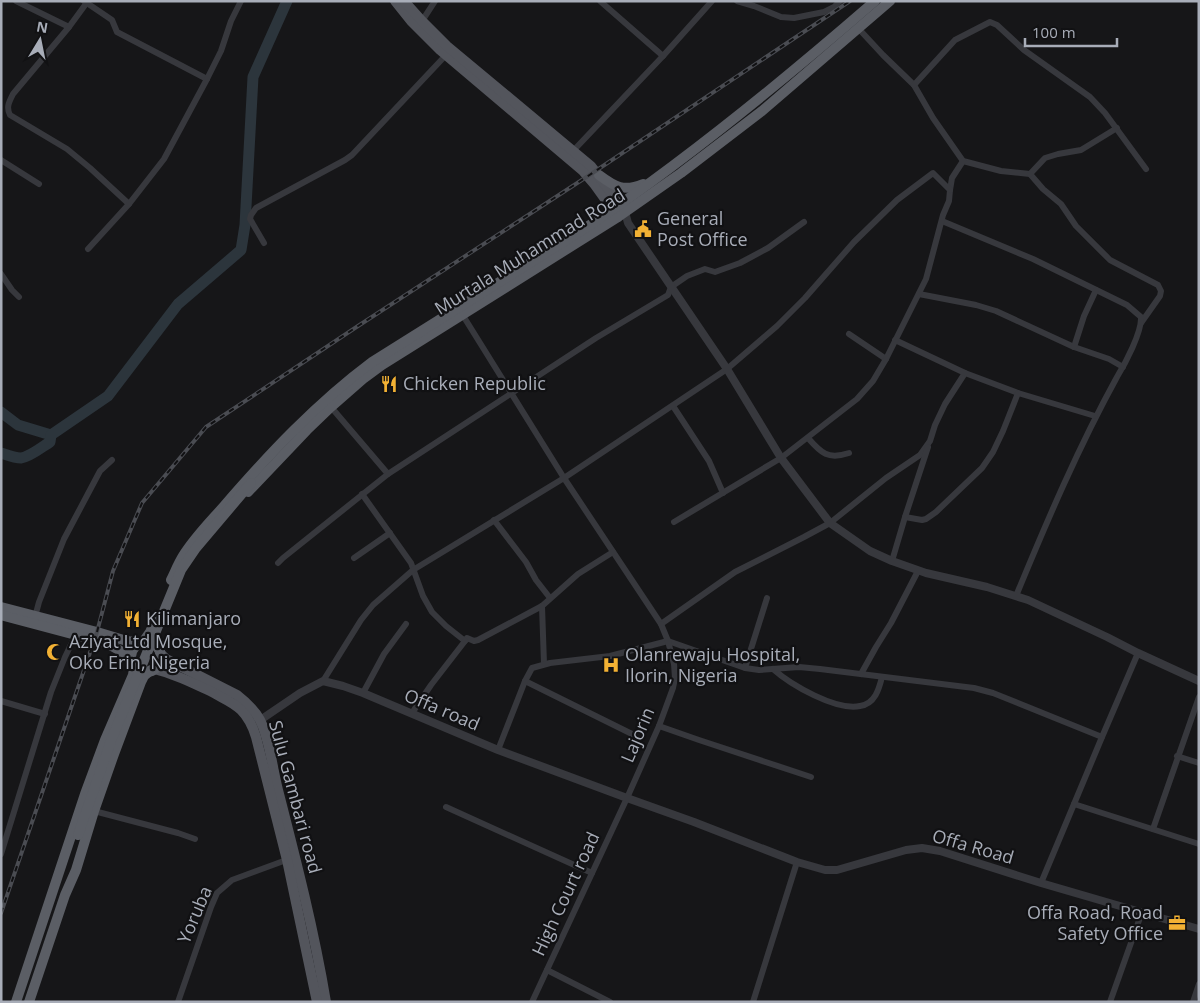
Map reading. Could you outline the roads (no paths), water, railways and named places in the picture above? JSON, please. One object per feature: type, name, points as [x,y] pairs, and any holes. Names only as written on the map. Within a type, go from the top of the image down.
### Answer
[{"type":"highway","name":"Murtala Muhammad Road","points":[[158,650],[156,640],[158,633],[188,562],[304,426],[341,387],[372,362],[578,233],[619,211],[656,178],[752,105],[876,1]]},
{"type":"highway","name":"Murtala Muhammad Road","points":[[142,643],[150,632],[178,564],[184,555],[256,469],[304,426],[331,407],[382,365],[619,211],[681,173],[762,111],[890,1]]},
{"type":"highway","points":[[599,175],[612,185],[623,188],[636,187],[656,178]]},
{"type":"highway","points":[[54,891],[79,835],[115,739],[191,560],[252,484],[274,462],[304,426]]},
{"type":"highway","points":[[1,607],[142,643],[150,643],[158,650],[159,663],[144,676],[141,682],[94,811],[76,870],[65,895],[29,1002]]},
{"type":"highway","points":[[1,615],[102,642],[123,651],[135,667],[141,671],[153,669]]},
{"type":"highway","points":[[16,1002],[85,794],[105,740],[133,675],[132,650],[142,643]]},
{"type":"highway","points":[[65,895],[69,870],[79,835]]},
{"type":"main road","points":[[395,1],[411,21],[446,55],[583,171],[619,211]]},
{"type":"main road","points":[[404,1],[447,46],[591,166],[599,175],[619,211]]},
{"type":"main road","name":"Sulu Gambari road","points":[[158,650],[166,659],[237,695],[256,714],[256,723],[264,731],[291,858],[326,1002]]},
{"type":"main road","points":[[153,669],[185,679],[227,700],[256,723]]},
{"type":"main road","points":[[291,858],[318,1002]]},
{"type":"street","points":[[16,1],[69,27]]},
{"type":"street","points":[[88,249],[129,204],[164,159],[221,51],[241,1]]},
{"type":"street","points":[[422,22],[435,1]]},
{"type":"street","points":[[600,1],[663,56]]},
{"type":"street","points":[[574,151],[712,1]]},
{"type":"street","points":[[737,1],[781,17],[794,18],[824,12],[834,7],[840,1]]},
{"type":"street","points":[[129,204],[67,149],[10,115],[8,105],[13,94],[69,27],[86,2],[112,20],[118,32],[207,79]]},
{"type":"street","points":[[914,85],[955,40],[990,22],[997,25],[1024,50],[1090,97],[1105,112],[1146,169]]},
{"type":"street","points":[[858,28],[914,85],[933,118],[963,160],[1000,171],[1030,174],[1061,204],[1076,226],[1110,260],[1158,285],[1161,290],[1160,296],[1141,323],[1123,367],[1095,416],[1058,495],[1016,596]]},
{"type":"street","points":[[264,243],[250,219],[256,208],[352,155],[446,55]]},
{"type":"street","points":[[1030,174],[1045,158],[1082,150],[1117,128]]},
{"type":"street","points":[[1,160],[39,184]]},
{"type":"street","points":[[674,522],[781,458],[857,399],[873,380],[886,359],[926,279],[949,201],[952,178],[963,160]]},
{"type":"street","points":[[256,723],[300,693],[323,681],[361,620],[373,605],[413,570],[564,478],[727,369],[777,326],[854,242],[897,200],[934,173],[950,190]]},
{"type":"street","points":[[619,211],[727,369],[781,458],[830,522],[870,551],[892,562],[1028,600],[1199,681]]},
{"type":"street","points":[[942,221],[1033,259],[1127,305],[1141,317],[1141,323]]},
{"type":"street","points":[[278,563],[388,474],[512,394],[533,378],[668,295],[671,287],[687,276],[706,269],[715,272],[740,263],[768,248],[804,222]]},
{"type":"street","points":[[1,274],[19,297]]},
{"type":"street","points":[[1074,347],[1084,316],[1096,290]]},
{"type":"street","points":[[919,294],[976,305],[996,311],[1074,347],[1109,359],[1123,367]]},
{"type":"street","name":"Lajorin","points":[[462,314],[564,478],[661,624],[668,641],[674,664],[675,678],[673,688],[659,726],[627,798]]},
{"type":"street","points":[[849,334],[886,359]]},
{"type":"street","points":[[895,340],[964,373],[1018,393],[1095,416]]},
{"type":"street","points":[[892,562],[935,425],[964,373]]},
{"type":"street","points":[[905,517],[926,519],[936,512],[982,468],[993,452],[1018,393]]},
{"type":"street","points":[[673,406],[709,461],[723,493]]},
{"type":"street","points":[[331,407],[388,474]]},
{"type":"street","points":[[808,438],[824,454],[839,456],[849,453]]},
{"type":"street","points":[[661,624],[734,572],[804,538],[830,522],[886,478],[920,455],[930,441]]},
{"type":"street","points":[[35,617],[39,602],[64,540],[100,471],[112,460]]},
{"type":"street","points":[[362,494],[411,563],[423,596],[432,612],[465,641]]},
{"type":"street","points":[[494,520],[550,598]]},
{"type":"street","points":[[354,558],[390,533]]},
{"type":"street","points":[[412,713],[467,638],[474,641],[478,640],[542,606],[584,570],[613,552]]},
{"type":"street","points":[[861,674],[891,623],[918,570]]},
{"type":"street","points":[[745,668],[767,598]]},
{"type":"street","points":[[542,606],[544,664]]},
{"type":"street","points":[[363,693],[384,654],[406,624]]},
{"type":"street","points":[[1,854],[52,692],[76,634]]},
{"type":"street","points":[[498,750],[525,680],[532,668],[544,664],[610,656],[668,641],[745,668],[759,670],[813,668],[974,688],[993,693],[1102,737]]},
{"type":"street","points":[[1041,883],[1138,653]]},
{"type":"street","points":[[773,669],[798,687],[829,701],[852,706],[861,706],[874,698],[878,692],[882,677]]},
{"type":"street","points":[[525,680],[632,734]]},
{"type":"street","name":"Offa road","points":[[323,681],[363,693],[498,750],[627,798]]},
{"type":"street","points":[[1152,829],[1199,697]]},
{"type":"street","points":[[1,701],[46,714]]},
{"type":"street","points":[[659,726],[811,777]]},
{"type":"street","points":[[1177,756],[1199,763]]},
{"type":"street","name":"Offa Road","points":[[627,798],[797,862],[826,870],[837,870],[906,850],[922,848],[940,851],[1041,883],[1199,929]]},
{"type":"street","name":"High Court road","points":[[532,1002],[627,798]]},
{"type":"street","points":[[1074,804],[1199,844]]},
{"type":"street","points":[[446,807],[592,873]]},
{"type":"street","points":[[94,811],[195,839]]},
{"type":"street","name":"Yoruba","points":[[178,1002],[217,893],[232,880],[291,858]]},
{"type":"street","points":[[753,1002],[797,862]]},
{"type":"street","points":[[1110,1002],[1142,912]]},
{"type":"street","points":[[547,970],[610,1002]]},
{"type":"street","points":[[1193,1002],[1199,984]]},
{"type":"waterway","points":[[1,453],[21,458],[32,454],[50,442],[51,435],[108,396],[178,304],[241,250],[245,225],[253,77],[287,1]]},
{"type":"waterway","points":[[1,412],[18,425],[51,435]]},
{"type":"railway","points":[[1,913],[97,632],[113,571],[142,503],[206,427],[850,1]]},
{"type":"place","name":"General Post Office","points":[[643,229]]},
{"type":"place","name":"Chicken Republic","points":[[389,384]]},
{"type":"place","name":"Kilimanjaro","points":[[132,619]]},
{"type":"place","name":"Aziyat Ltd Mosque, Oko Erin, Nigeria","points":[[55,652]]},
{"type":"place","name":"Olanrewaju Hospital, Ilorin, Nigeria","points":[[611,665]]},
{"type":"place","name":"Offa Road, Road Safety Office","points":[[1177,923]]}]
